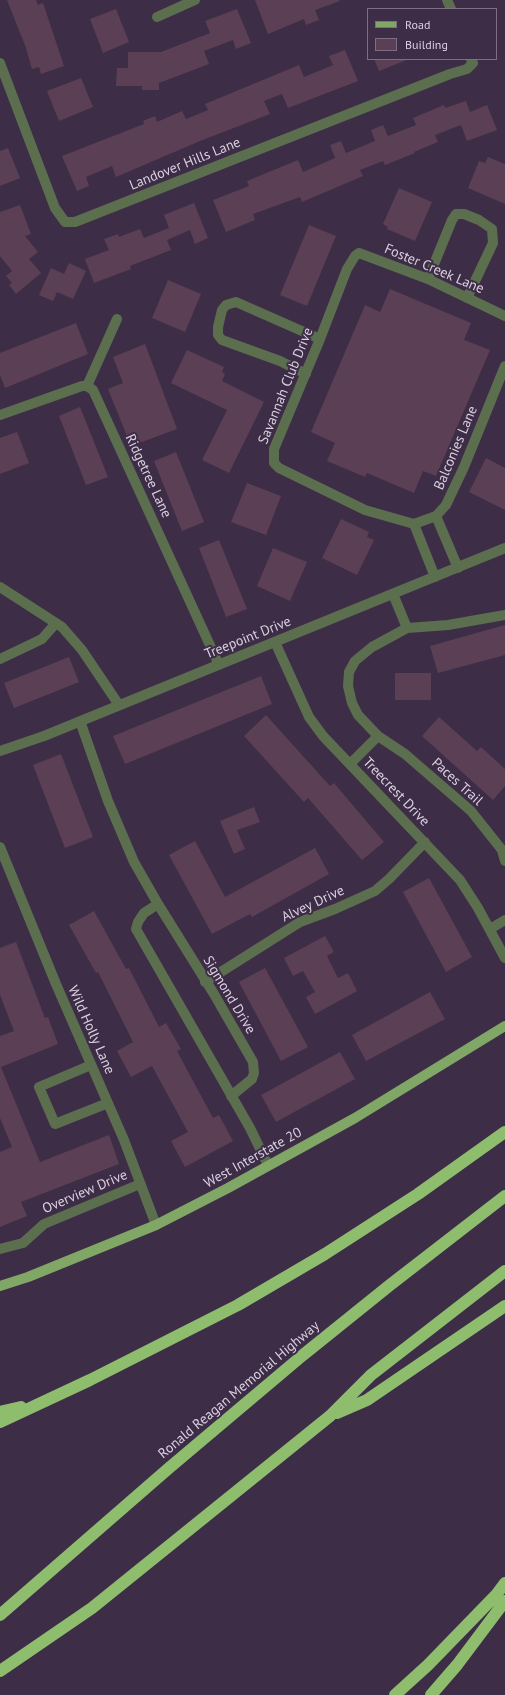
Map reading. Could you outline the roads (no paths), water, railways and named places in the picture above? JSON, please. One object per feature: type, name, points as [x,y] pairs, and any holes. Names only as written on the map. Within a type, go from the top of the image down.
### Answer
[{"type":"highway","points":[[0,1422],[48,1401],[251,1298],[325,1254],[418,1194],[505,1132]]},
{"type":"highway","name":"Ronald Reagan Memorial Highway","points":[[0,1615],[169,1468],[303,1355],[505,1196]]},
{"type":"highway","points":[[0,1671],[92,1608],[330,1416],[371,1375],[505,1271]]},
{"type":"highway","points":[[330,1416],[366,1400],[505,1306]]},
{"type":"highway","points":[[0,1412],[48,1401]]},
{"type":"highway","points":[[395,1695],[428,1665],[496,1595],[505,1583]]},
{"type":"highway","points":[[431,1695],[505,1601]]},
{"type":"main road","name":"West Interstate 20","points":[[0,1286],[28,1277],[156,1225],[228,1188],[355,1118],[505,1026]]},
{"type":"street","points":[[157,17],[194,0]]},
{"type":"street","name":"Landover Hills Lane","points":[[0,63],[55,208],[65,222],[75,222],[91,217],[450,74],[467,69],[472,61]]},
{"type":"street","points":[[428,279],[452,220],[456,214],[464,214],[479,220],[492,229],[492,243],[467,298]]},
{"type":"street","name":"Foster Creek Lane","points":[[353,259],[360,253],[428,279],[505,316]]},
{"type":"street","name":"Savannah Club Drive","points":[[353,259],[347,269],[306,374],[274,449],[274,464],[279,468],[365,510],[414,524]]},
{"type":"street","points":[[306,374],[280,361],[222,340],[218,335],[218,327],[222,310],[226,304],[236,302],[320,339]]},
{"type":"street","points":[[0,415],[82,386],[87,386],[117,319]]},
{"type":"street","name":"Balconies Lane","points":[[436,516],[446,505],[464,467],[505,366]]},
{"type":"street","name":"Ridgetree Lane","points":[[87,386],[93,390],[219,665]]},
{"type":"street","points":[[435,577],[414,524],[436,516],[458,568]]},
{"type":"street","name":"Treepoint Drive","points":[[0,751],[80,721],[505,548]]},
{"type":"street","points":[[0,587],[62,627],[82,650],[119,705]]},
{"type":"street","points":[[393,594],[407,628]]},
{"type":"street","name":"Paces Trail","points":[[505,615],[448,626],[407,628],[372,646],[355,661],[349,672],[348,686],[352,703],[358,715],[378,736],[405,754],[471,812],[502,850],[505,861]]},
{"type":"street","points":[[0,659],[42,639],[56,623]]},
{"type":"street","name":"Treecrest Drive","points":[[275,642],[309,717],[323,736],[460,880],[490,929],[505,958]]},
{"type":"street","name":"Sigmond Drive","points":[[80,721],[116,821],[134,862],[253,1062],[254,1073],[252,1079],[231,1096]]},
{"type":"street","points":[[350,764],[378,736]]},
{"type":"street","name":"Alvey Drive","points":[[206,982],[300,922],[335,909],[375,891],[389,879],[425,842]]},
{"type":"street","name":"Wild Holly Lane","points":[[0,847],[56,984],[124,1140],[156,1225]]},
{"type":"street","points":[[158,904],[144,913],[138,922],[136,929],[250,1128],[268,1165]]},
{"type":"street","points":[[490,929],[505,920]]},
{"type":"street","points":[[91,1065],[39,1087],[55,1124],[108,1103]]},
{"type":"street","name":"Overview Drive","points":[[0,1249],[23,1243],[44,1224],[140,1184]]}]
